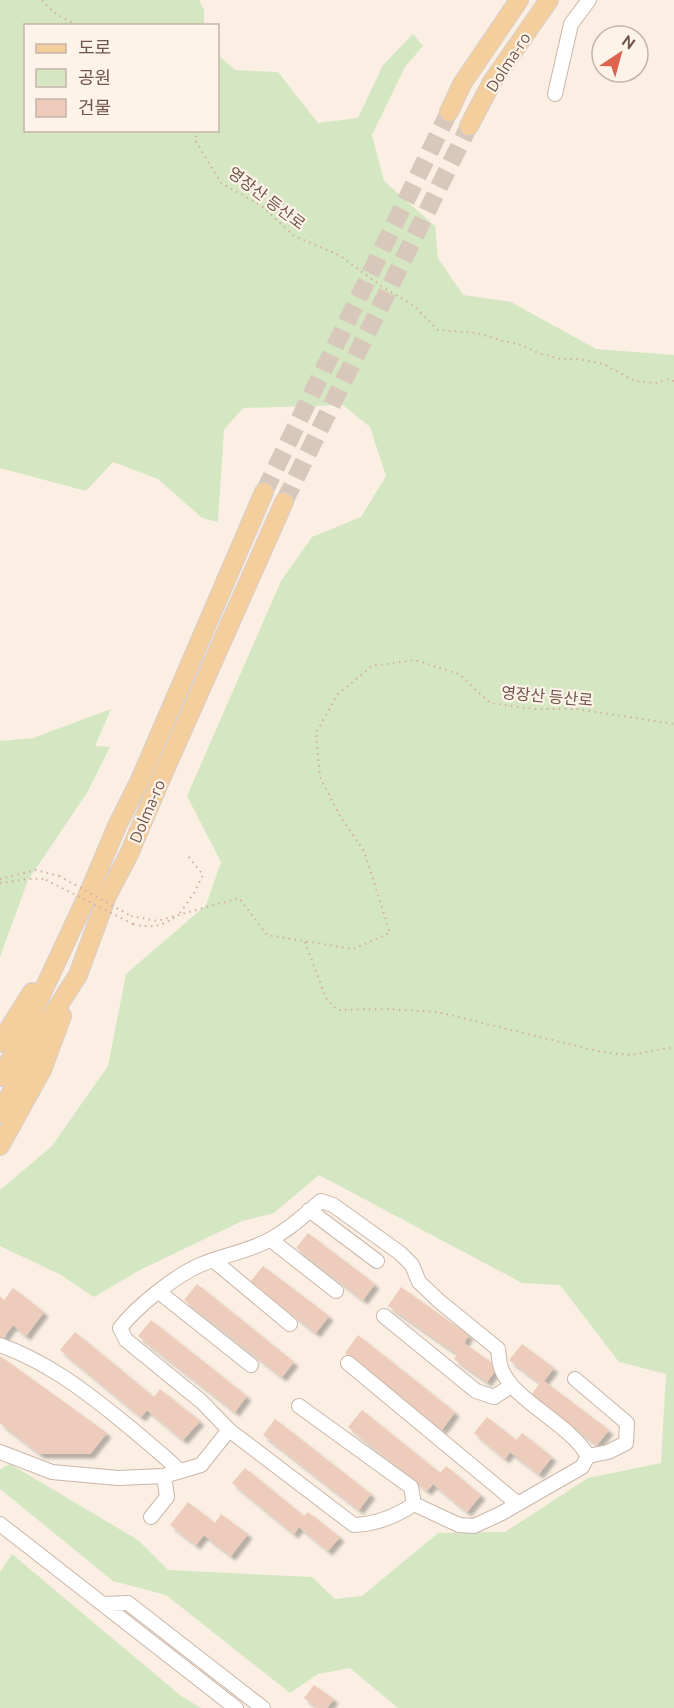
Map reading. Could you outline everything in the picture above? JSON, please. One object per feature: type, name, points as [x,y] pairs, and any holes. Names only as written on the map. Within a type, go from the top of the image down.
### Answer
[{"type":"main road","name":"Dolma-ro","points":[[449,112],[462,84],[519,0]]},
{"type":"main road","name":"Dolma-ro","points":[[469,126],[492,82],[549,0]]},
{"type":"main road","name":"Dolma-ro","points":[[0,1077],[14,1053],[90,890],[117,826],[145,770],[264,492]]},
{"type":"main road","name":"Dolma-ro","points":[[0,1114],[46,1025],[78,975],[107,896],[129,854],[284,502]]},
{"type":"main road","points":[[0,1043],[66,939]]},
{"type":"main road","points":[[0,1146],[42,1070],[78,975]]},
{"type":"street","points":[[555,94],[572,24],[589,0]]},
{"type":"street","points":[[414,1504],[398,1515],[370,1524],[354,1525],[229,1430],[202,1402],[126,1340],[120,1328],[129,1316],[198,1265],[271,1240],[321,1201],[333,1205],[412,1264],[419,1282],[498,1349],[501,1368],[511,1386],[572,1434],[588,1456]]},
{"type":"street","points":[[309,1210],[377,1261]]},
{"type":"street","points":[[271,1240],[336,1291]]},
{"type":"street","points":[[213,1260],[291,1324]]},
{"type":"street","points":[[159,1292],[251,1365]]},
{"type":"street","points":[[384,1316],[476,1391],[494,1397],[511,1386]]},
{"type":"street","points":[[0,1345],[24,1353],[74,1383],[161,1452],[180,1471]]},
{"type":"street","points":[[348,1363],[518,1504]]},
{"type":"street","points":[[575,1379],[627,1423],[626,1443],[608,1452],[588,1456]]},
{"type":"street","points":[[299,1406],[411,1487],[414,1504]]},
{"type":"street","points":[[0,1452],[52,1472],[118,1479],[164,1476],[201,1465],[229,1430]]},
{"type":"street","points":[[414,1504],[459,1525],[474,1526],[582,1467],[588,1456]]},
{"type":"street","points":[[151,1517],[168,1497],[164,1476]]},
{"type":"street","points":[[0,1524],[236,1708]]},
{"type":"street","points":[[103,1604],[128,1603],[263,1708]]},
{"type":"path","points":[[42,0],[64,20],[75,24]]},
{"type":"path","name":"영장산 등산로","points":[[197,132],[195,140],[221,183],[262,206],[294,236],[339,255],[381,286],[413,304],[438,330],[477,333],[519,344],[538,353],[561,359],[579,359],[603,364],[635,381],[657,383],[669,379],[674,381]]},
{"type":"path","name":"영장산 등산로","points":[[0,881],[36,870],[59,876],[131,916],[157,921],[239,898],[267,935],[353,949],[390,933],[364,852],[340,816],[320,777],[316,733],[337,695],[372,666],[415,660],[459,675],[490,703],[534,709],[577,709],[674,724]]},
{"type":"path","points":[[0,881],[16,882],[37,878],[46,880],[133,924],[149,927],[166,923],[178,915],[194,893],[203,876],[188,856]]},
{"type":"path","points":[[305,942],[326,998],[337,1010],[388,1009],[438,1012],[601,1052],[631,1055],[674,1047]]},
{"type":"green space","points":[[0,0],[199,0],[204,10],[204,24],[24,24],[24,132],[219,132],[219,56],[235,70],[278,72],[318,123],[358,118],[383,65],[413,34],[423,46],[405,67],[372,135],[384,181],[435,226],[438,258],[463,295],[511,302],[596,349],[674,355],[674,1708],[398,1708],[350,1668],[318,1674],[290,1693],[166,1595],[113,1581],[0,1489],[0,1469],[10,1464],[138,1540],[168,1570],[312,1577],[335,1599],[362,1596],[438,1533],[505,1532],[588,1478],[661,1463],[666,1374],[619,1362],[560,1285],[522,1283],[319,1175],[274,1213],[242,1221],[140,1270],[94,1297],[61,1275],[0,1246],[0,1190],[52,1146],[108,1066],[126,974],[206,905],[221,862],[187,796],[281,581],[312,537],[361,517],[386,476],[370,427],[343,405],[243,408],[224,430],[218,522],[202,518],[158,479],[113,462],[86,491],[0,468]]},
{"type":"green space","points":[[111,709],[95,746],[110,747],[87,793],[28,880],[0,957],[0,741],[33,738]]},
{"type":"green space","points":[[12,1554],[181,1696],[201,1708],[0,1708],[0,1572]]},
{"type":"building","points":[[308,1233],[375,1284],[363,1300],[296,1248]]},
{"type":"building","points":[[263,1266],[329,1316],[316,1333],[250,1282]]},
{"type":"building","points":[[197,1284],[294,1362],[282,1377],[184,1300]]},
{"type":"building","points":[[401,1287],[469,1335],[464,1343],[498,1367],[487,1382],[454,1359],[457,1354],[388,1306]]},
{"type":"building","points":[[13,1288],[44,1312],[26,1336],[13,1325],[0,1342],[0,1296],[4,1300]]},
{"type":"building","points":[[151,1320],[247,1396],[235,1412],[138,1336]]},
{"type":"building","points":[[75,1332],[154,1397],[160,1389],[200,1421],[183,1440],[147,1410],[141,1417],[60,1350]]},
{"type":"building","points":[[358,1335],[455,1412],[442,1430],[345,1353]]},
{"type":"building","points":[[522,1344],[554,1368],[544,1381],[609,1430],[597,1445],[531,1395],[540,1383],[509,1360]]},
{"type":"building","points":[[0,1356],[107,1433],[90,1454],[40,1454],[0,1423]]},
{"type":"building","points":[[362,1410],[440,1473],[446,1466],[481,1495],[467,1512],[433,1484],[427,1491],[348,1427]]},
{"type":"building","points":[[487,1417],[516,1440],[522,1433],[552,1457],[539,1474],[510,1452],[505,1459],[474,1433]]},
{"type":"building","points":[[275,1419],[371,1494],[359,1510],[263,1435]]},
{"type":"building","points":[[245,1468],[304,1516],[308,1512],[340,1537],[328,1551],[299,1527],[294,1534],[232,1483]]},
{"type":"building","points":[[188,1502],[215,1523],[221,1514],[248,1534],[231,1556],[204,1535],[196,1545],[170,1525]]},
{"type":"building","points":[[314,1685],[334,1699],[327,1708],[317,1708],[304,1698]]},
{"type":"tunnel","points":[[264,492],[449,112]]},
{"type":"tunnel","points":[[284,502],[469,126]]}]
